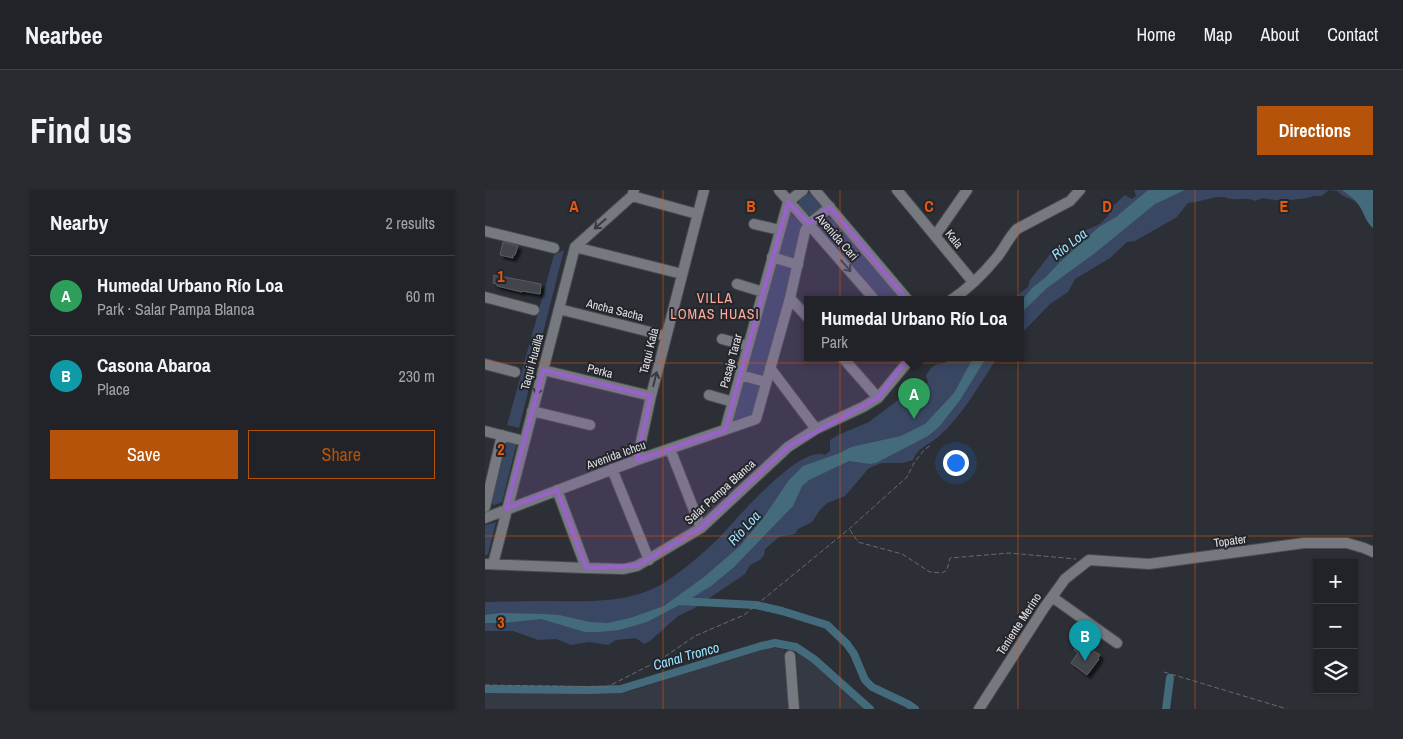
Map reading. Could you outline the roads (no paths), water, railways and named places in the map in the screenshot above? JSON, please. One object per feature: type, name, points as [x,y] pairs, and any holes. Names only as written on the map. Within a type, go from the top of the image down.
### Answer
[{"type":"street","name":"Taqui Kala","points":[[637,460],[681,274],[704,190]]},
{"type":"street","name":"Avenida Cari","points":[[779,190],[872,296]]},
{"type":"street","points":[[788,202],[803,190]]},
{"type":"street","name":"Avenida Cari","points":[[815,190],[905,296]]},
{"type":"street","name":"Kala","points":[[897,190],[973,282]]},
{"type":"street","points":[[935,236],[967,190]]},
{"type":"street","points":[[957,296],[973,282],[998,255],[1012,234],[1070,200],[1080,190]]},
{"type":"street","points":[[575,247],[633,193],[697,214]]},
{"type":"street","name":"Pasaje Tarar","points":[[725,430],[788,202]]},
{"type":"street","points":[[740,374],[766,382],[790,298],[805,231],[809,224],[830,207]]},
{"type":"street","points":[[754,224],[780,230]]},
{"type":"street","points":[[485,230],[553,248]]},
{"type":"street","points":[[575,247],[681,274]]},
{"type":"street","name":"Taqui Huailla","points":[[489,564],[507,510],[575,247]]},
{"type":"street","points":[[772,257],[798,264]]},
{"type":"street","points":[[737,284],[763,292]]},
{"type":"street","points":[[485,297],[534,310]]},
{"type":"street","points":[[790,298],[804,314]]},
{"type":"street","name":"Ancha Sacha","points":[[559,309],[666,336]]},
{"type":"street","points":[[722,339],[748,346]]},
{"type":"street","points":[[846,361],[878,398]]},
{"type":"street","name":"Salar Pampa Blanca","points":[[489,564],[624,569],[637,566],[701,528],[788,447],[816,430],[878,398],[909,361]]},
{"type":"street","points":[[485,364],[515,372]]},
{"type":"street","points":[[770,368],[816,430]]},
{"type":"street","name":"Perka","points":[[543,370],[651,396]]},
{"type":"street","name":"Avenida Ichcu","points":[[485,518],[612,469],[756,420],[766,382]]},
{"type":"street","points":[[709,395],[733,402]]},
{"type":"street","points":[[532,411],[590,425]]},
{"type":"street","points":[[485,431],[524,441]]},
{"type":"street","points":[[486,500],[502,435]]},
{"type":"street","points":[[670,449],[701,528]]},
{"type":"street","points":[[612,469],[649,560]]},
{"type":"street","points":[[557,490],[586,568]]},
{"type":"street","name":"Topater","points":[[1089,560],[1149,564],[1304,543],[1347,544],[1373,552]]},
{"type":"street","name":"Teniente Merino","points":[[979,709],[1065,579],[1089,560]]},
{"type":"street","points":[[1052,597],[1117,643]]},
{"type":"street","points":[[790,656],[794,709]]},
{"type":"waterway","points":[[679,601],[756,605],[827,625],[847,644],[854,654],[865,680],[872,687],[915,709]]},
{"type":"waterway","name":"Canal Tronco","points":[[485,689],[621,689],[775,643],[796,647],[814,659],[870,709]]},
{"type":"waterway","points":[[1166,709],[1170,678]]},
{"type":"place","name":"Humedal Urbano Río Loa","points":[[914,419]]},
{"type":"place","name":"Casona Abaroa","points":[[1085,661]]},
{"type":"district","name":"VILLA LOMAS HUASI","points":[[715,306]]},
{"type":"water label","name":"Río Loa","points":[[1069,244]]},
{"type":"water label","name":"Río Loa","points":[[744,528]]}]
